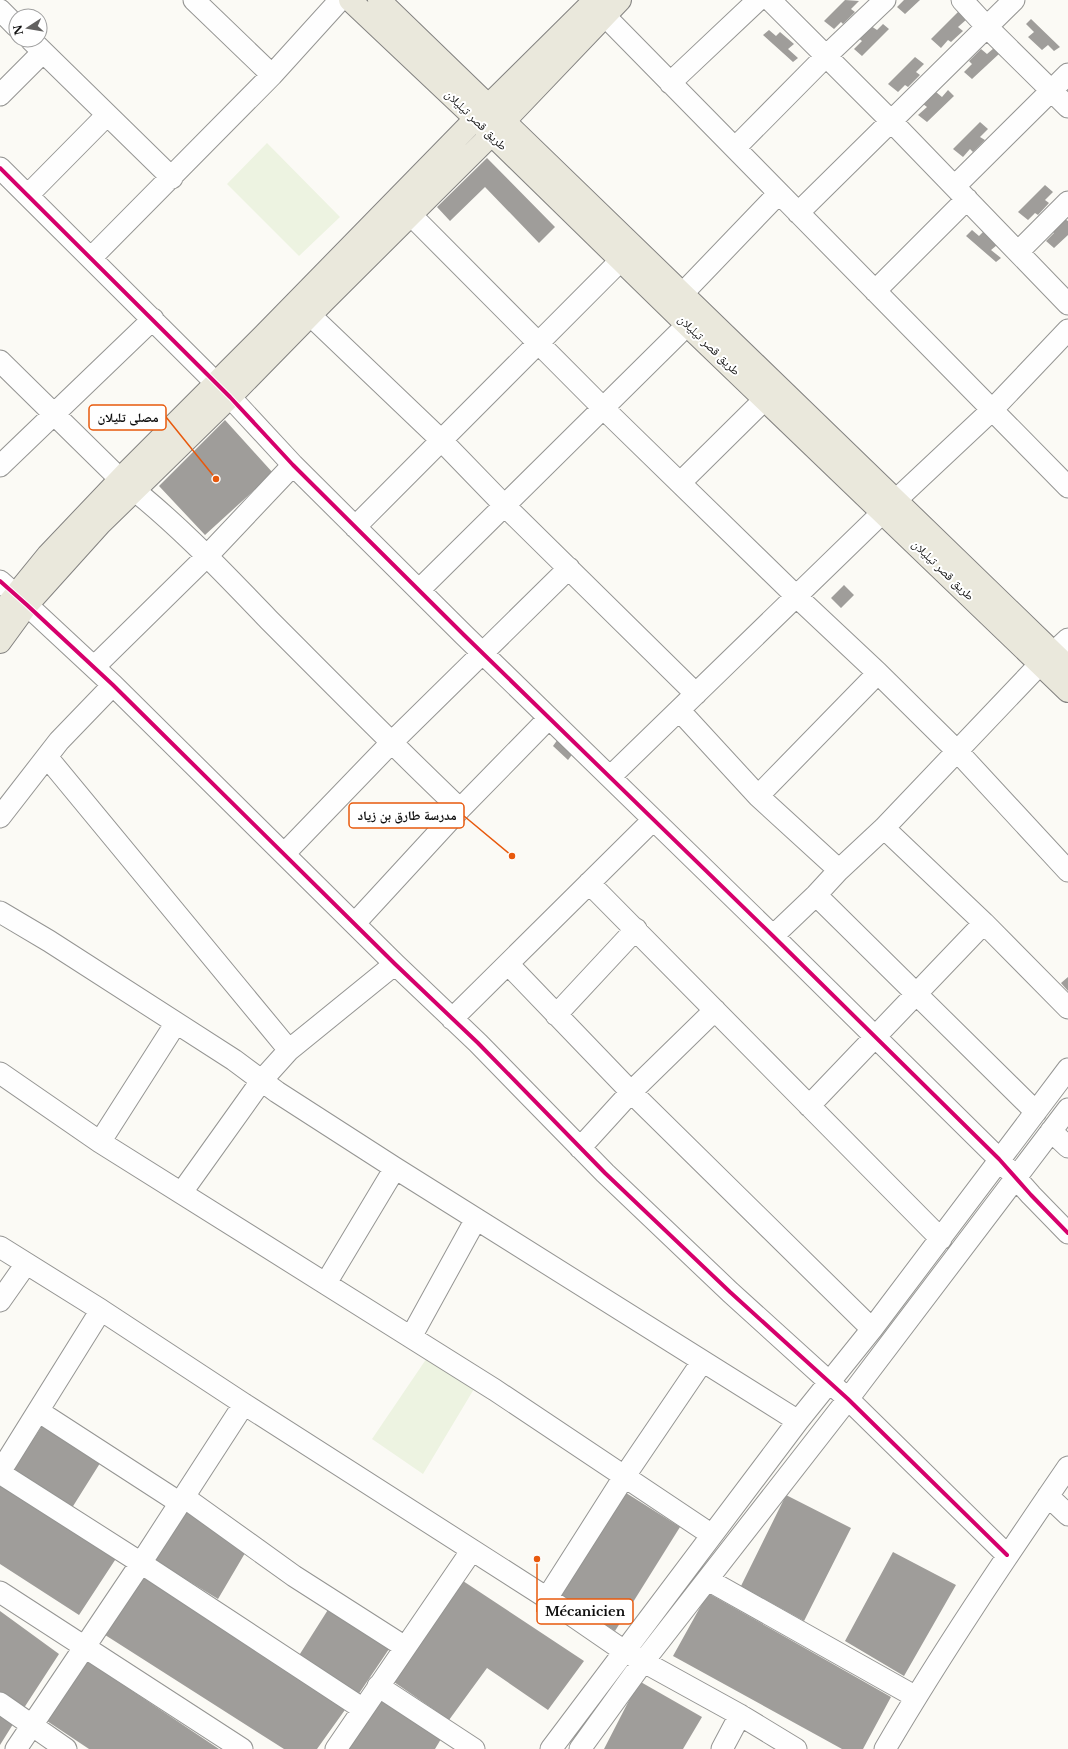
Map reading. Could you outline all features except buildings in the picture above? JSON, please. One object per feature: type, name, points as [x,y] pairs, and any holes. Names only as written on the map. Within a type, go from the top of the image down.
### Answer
[{"type":"main road","name":"طريق قصر تيليلان","points":[[350,0],[482,112],[683,293],[889,506]]},
{"type":"main road","name":"طريق قصر تيليلان","points":[[379,0],[482,112]]},
{"type":"main road","points":[[223,390],[310,315],[403,208],[482,112],[600,8],[620,0]]},
{"type":"main road","points":[[0,614],[14,593],[48,555],[128,485],[403,208],[498,127],[600,8]]},
{"type":"main road","name":"طريق قصر تيليلان","points":[[498,127],[621,260],[765,399],[889,506],[1057,656],[1068,691]]},
{"type":"main road","points":[[0,642],[14,593]]},
{"type":"street","points":[[194,0],[272,75]]},
{"type":"street","points":[[91,258],[172,178],[272,75],[340,0]]},
{"type":"street","points":[[670,83],[758,0]]},
{"type":"street","points":[[770,0],[891,121],[1068,304]]},
{"type":"street","points":[[735,148],[826,56],[885,0]]},
{"type":"street","points":[[962,0],[987,27],[1068,107]]},
{"type":"street","points":[[798,213],[1014,0]]},
{"type":"street","points":[[600,8],[670,83],[1068,487]]},
{"type":"street","points":[[0,10],[8,18]]},
{"type":"street","points":[[0,96],[36,48]]},
{"type":"street","points":[[39,48],[172,178]]},
{"type":"street","points":[[875,291],[1068,74]]},
{"type":"street","points":[[28,195],[107,115]]},
{"type":"street","points":[[0,168],[153,319],[223,390],[293,465],[548,719],[610,777],[773,936],[999,1159],[1068,1233]]},
{"type":"street","points":[[683,293],[779,193]]},
{"type":"street","points":[[1018,252],[1068,202]]},
{"type":"street","points":[[403,208],[604,408],[958,752],[1068,871]]},
{"type":"street","points":[[356,527],[621,260]]},
{"type":"street","points":[[310,315],[442,440],[504,505],[696,694]]},
{"type":"street","points":[[0,466],[153,319]]},
{"type":"street","points":[[419,590],[687,325]]},
{"type":"street","points":[[610,777],[889,506],[992,410],[1068,330]]},
{"type":"street","points":[[0,361],[128,485],[207,556],[391,743],[460,809]]},
{"type":"street","points":[[681,482],[765,399]]},
{"type":"street","points":[[94,667],[207,556],[293,465]]},
{"type":"street","points":[[284,854],[391,743],[569,568]]},
{"type":"street","points":[[14,593],[113,685],[355,923],[394,964],[452,1019],[580,1148],[730,1292],[848,1399],[1007,1555]]},
{"type":"street","points":[[773,936],[1057,656]]},
{"type":"street","points":[[758,796],[878,673]]},
{"type":"street","points":[[0,817],[46,757],[113,685]]},
{"type":"street","points":[[679,710],[758,796],[839,870]]},
{"type":"street","points":[[355,923],[460,809],[548,719]]},
{"type":"street","points":[[46,757],[289,1050]]},
{"type":"street","points":[[452,1019],[653,820]]},
{"type":"street","points":[[884,828],[984,923],[1068,1008]]},
{"type":"street","points":[[589,883],[941,1239]]},
{"type":"street","points":[[816,895],[1036,1112]]},
{"type":"street","points":[[0,912],[50,941],[262,1080],[277,1092],[395,1168],[798,1421]]},
{"type":"street","points":[[810,1106],[984,923]]},
{"type":"street","points":[[556,1015],[636,929]]},
{"type":"street","points":[[182,1192],[262,1080],[289,1050],[394,964]]},
{"type":"street","points":[[508,964],[631,1092],[834,1294],[872,1329]]},
{"type":"street","points":[[580,1148],[631,1092],[715,1010]]},
{"type":"street","points":[[100,1142],[176,1023]]},
{"type":"street","points":[[550,1749],[798,1421],[872,1329],[941,1239],[999,1159],[1068,1069]]},
{"type":"street","points":[[0,1073],[100,1142],[182,1192],[495,1390],[712,1535]]},
{"type":"street","points":[[580,1749],[643,1662],[848,1399],[1068,1109]]},
{"type":"street","points":[[1051,1131],[1068,1147]]},
{"type":"street","points":[[326,1283],[395,1168]]},
{"type":"street","points":[[411,1337],[476,1219]]},
{"type":"street","points":[[0,1247],[101,1310],[244,1404],[547,1598],[624,1651],[740,1715],[796,1749]]},
{"type":"street","points":[[0,1301],[26,1264]]},
{"type":"street","points":[[101,1310],[38,1411],[2,1463],[142,1563],[363,1709]]},
{"type":"street","points":[[547,1598],[624,1477],[702,1362]]},
{"type":"street","points":[[16,1749],[142,1563],[244,1404]]},
{"type":"street","points":[[38,1411],[182,1500],[294,1576],[404,1647]]},
{"type":"street","points":[[885,1749],[916,1697],[1007,1555],[1068,1466]]},
{"type":"street","points":[[1048,1496],[1068,1515]]},
{"type":"street","points":[[336,1749],[404,1647],[472,1550]]},
{"type":"street","points":[[708,1580],[916,1697]]},
{"type":"street","points":[[0,1592],[242,1749]]},
{"type":"street","points":[[378,1686],[474,1749]]},
{"type":"street","points":[[0,1703],[66,1749]]},
{"type":"street","points":[[722,1749],[740,1715]]},
{"type":"green space","points":[[267,143],[340,217],[299,256],[227,184]]},
{"type":"green space","points":[[431,1352],[477,1384],[423,1474],[372,1439]]},
{"type":"cycle path","points":[[0,168],[230,397],[293,465],[464,635],[999,1159],[1068,1233]]},
{"type":"cycle path","points":[[0,581],[113,685],[395,964],[478,1043],[605,1173],[730,1292],[848,1399],[1007,1555]]},
{"type":"place","name":"مصلى تليلان","points":[[216,479]]},
{"type":"place","name":"مدرسة طارق بن زياد","points":[[512,856]]},
{"type":"place","name":"Mécanicien","points":[[537,1559]]}]
